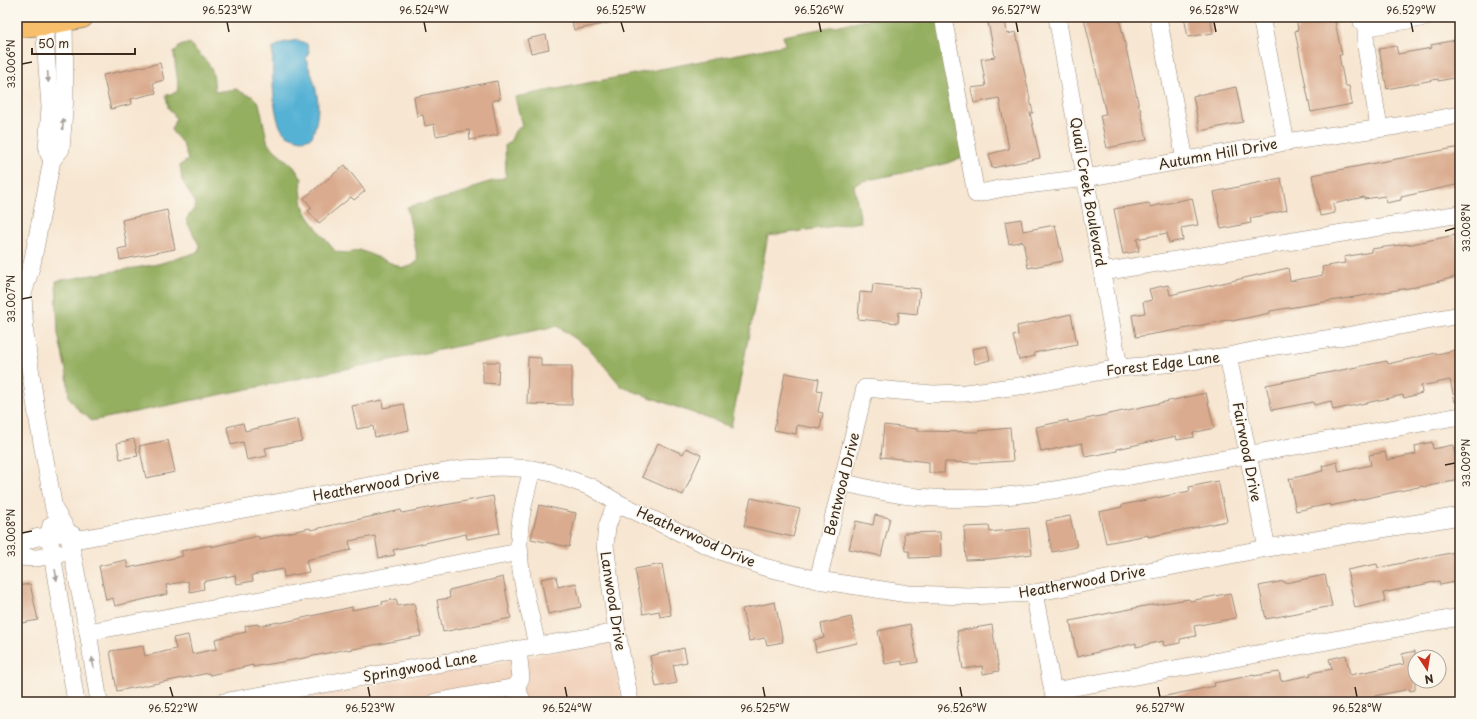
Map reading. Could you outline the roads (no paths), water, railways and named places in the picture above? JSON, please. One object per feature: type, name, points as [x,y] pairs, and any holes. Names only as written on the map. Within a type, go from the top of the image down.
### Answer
[{"type":"main road","points":[[17,26],[59,19]]},
{"type":"street","name":"Autumn Hill Drive","points":[[943,17],[976,194],[1003,188],[1086,178],[1286,142],[1460,114]]},
{"type":"street","name":"Quail Creek Boulevard","points":[[1057,17],[1119,368]]},
{"type":"street","points":[[1158,17],[1185,160]]},
{"type":"street","points":[[1261,17],[1286,142]]},
{"type":"street","points":[[1364,21],[1374,26],[1426,17]]},
{"type":"street","points":[[59,19],[47,150],[52,160],[35,249],[23,294],[27,353],[54,509],[49,536],[76,702]]},
{"type":"street","points":[[1364,21],[1366,47],[1379,128]]},
{"type":"street","points":[[1102,272],[1460,214]]},
{"type":"street","name":"Forest Edge Lane","points":[[865,388],[934,394],[965,393],[1027,385],[1119,368],[1176,363],[1228,356],[1276,346],[1340,337],[1460,315]]},
{"type":"street","name":"Fairwood Drive","points":[[1228,356],[1267,548]]},
{"type":"street","name":"Bentwood Drive","points":[[818,580],[865,388]]},
{"type":"street","points":[[842,482],[891,494],[958,498],[995,497],[1071,487],[1460,416]]},
{"type":"street","name":"Heatherwood Drive","points":[[17,545],[34,538],[49,536],[74,541],[461,470],[502,467],[552,473],[591,487],[620,504],[714,549],[764,567],[818,580],[908,594],[968,596],[1034,593],[1267,548],[1460,516]]},
{"type":"street","points":[[532,470],[521,512],[519,543],[522,571],[537,646]]},
{"type":"street","name":"Lanwood Drive","points":[[620,504],[612,513],[607,527],[605,545],[617,632],[630,702]]},
{"type":"street","points":[[54,509],[74,541],[99,702]]},
{"type":"street","name":"Heatherwood Drive","points":[[17,557],[37,558],[53,555],[74,541]]},
{"type":"street","points":[[88,632],[520,552]]},
{"type":"street","points":[[1034,593],[1054,697],[1460,617]]},
{"type":"street","name":"Springwood Lane","points":[[223,702],[617,632]]},
{"type":"street","points":[[435,702],[519,694],[521,678],[518,649]]},
{"type":"water","points":[[298,40],[307,44],[309,51],[306,59],[314,82],[318,103],[316,123],[312,137],[304,140],[299,140],[289,136],[282,130],[276,114],[273,90],[273,48],[282,43]]}]
